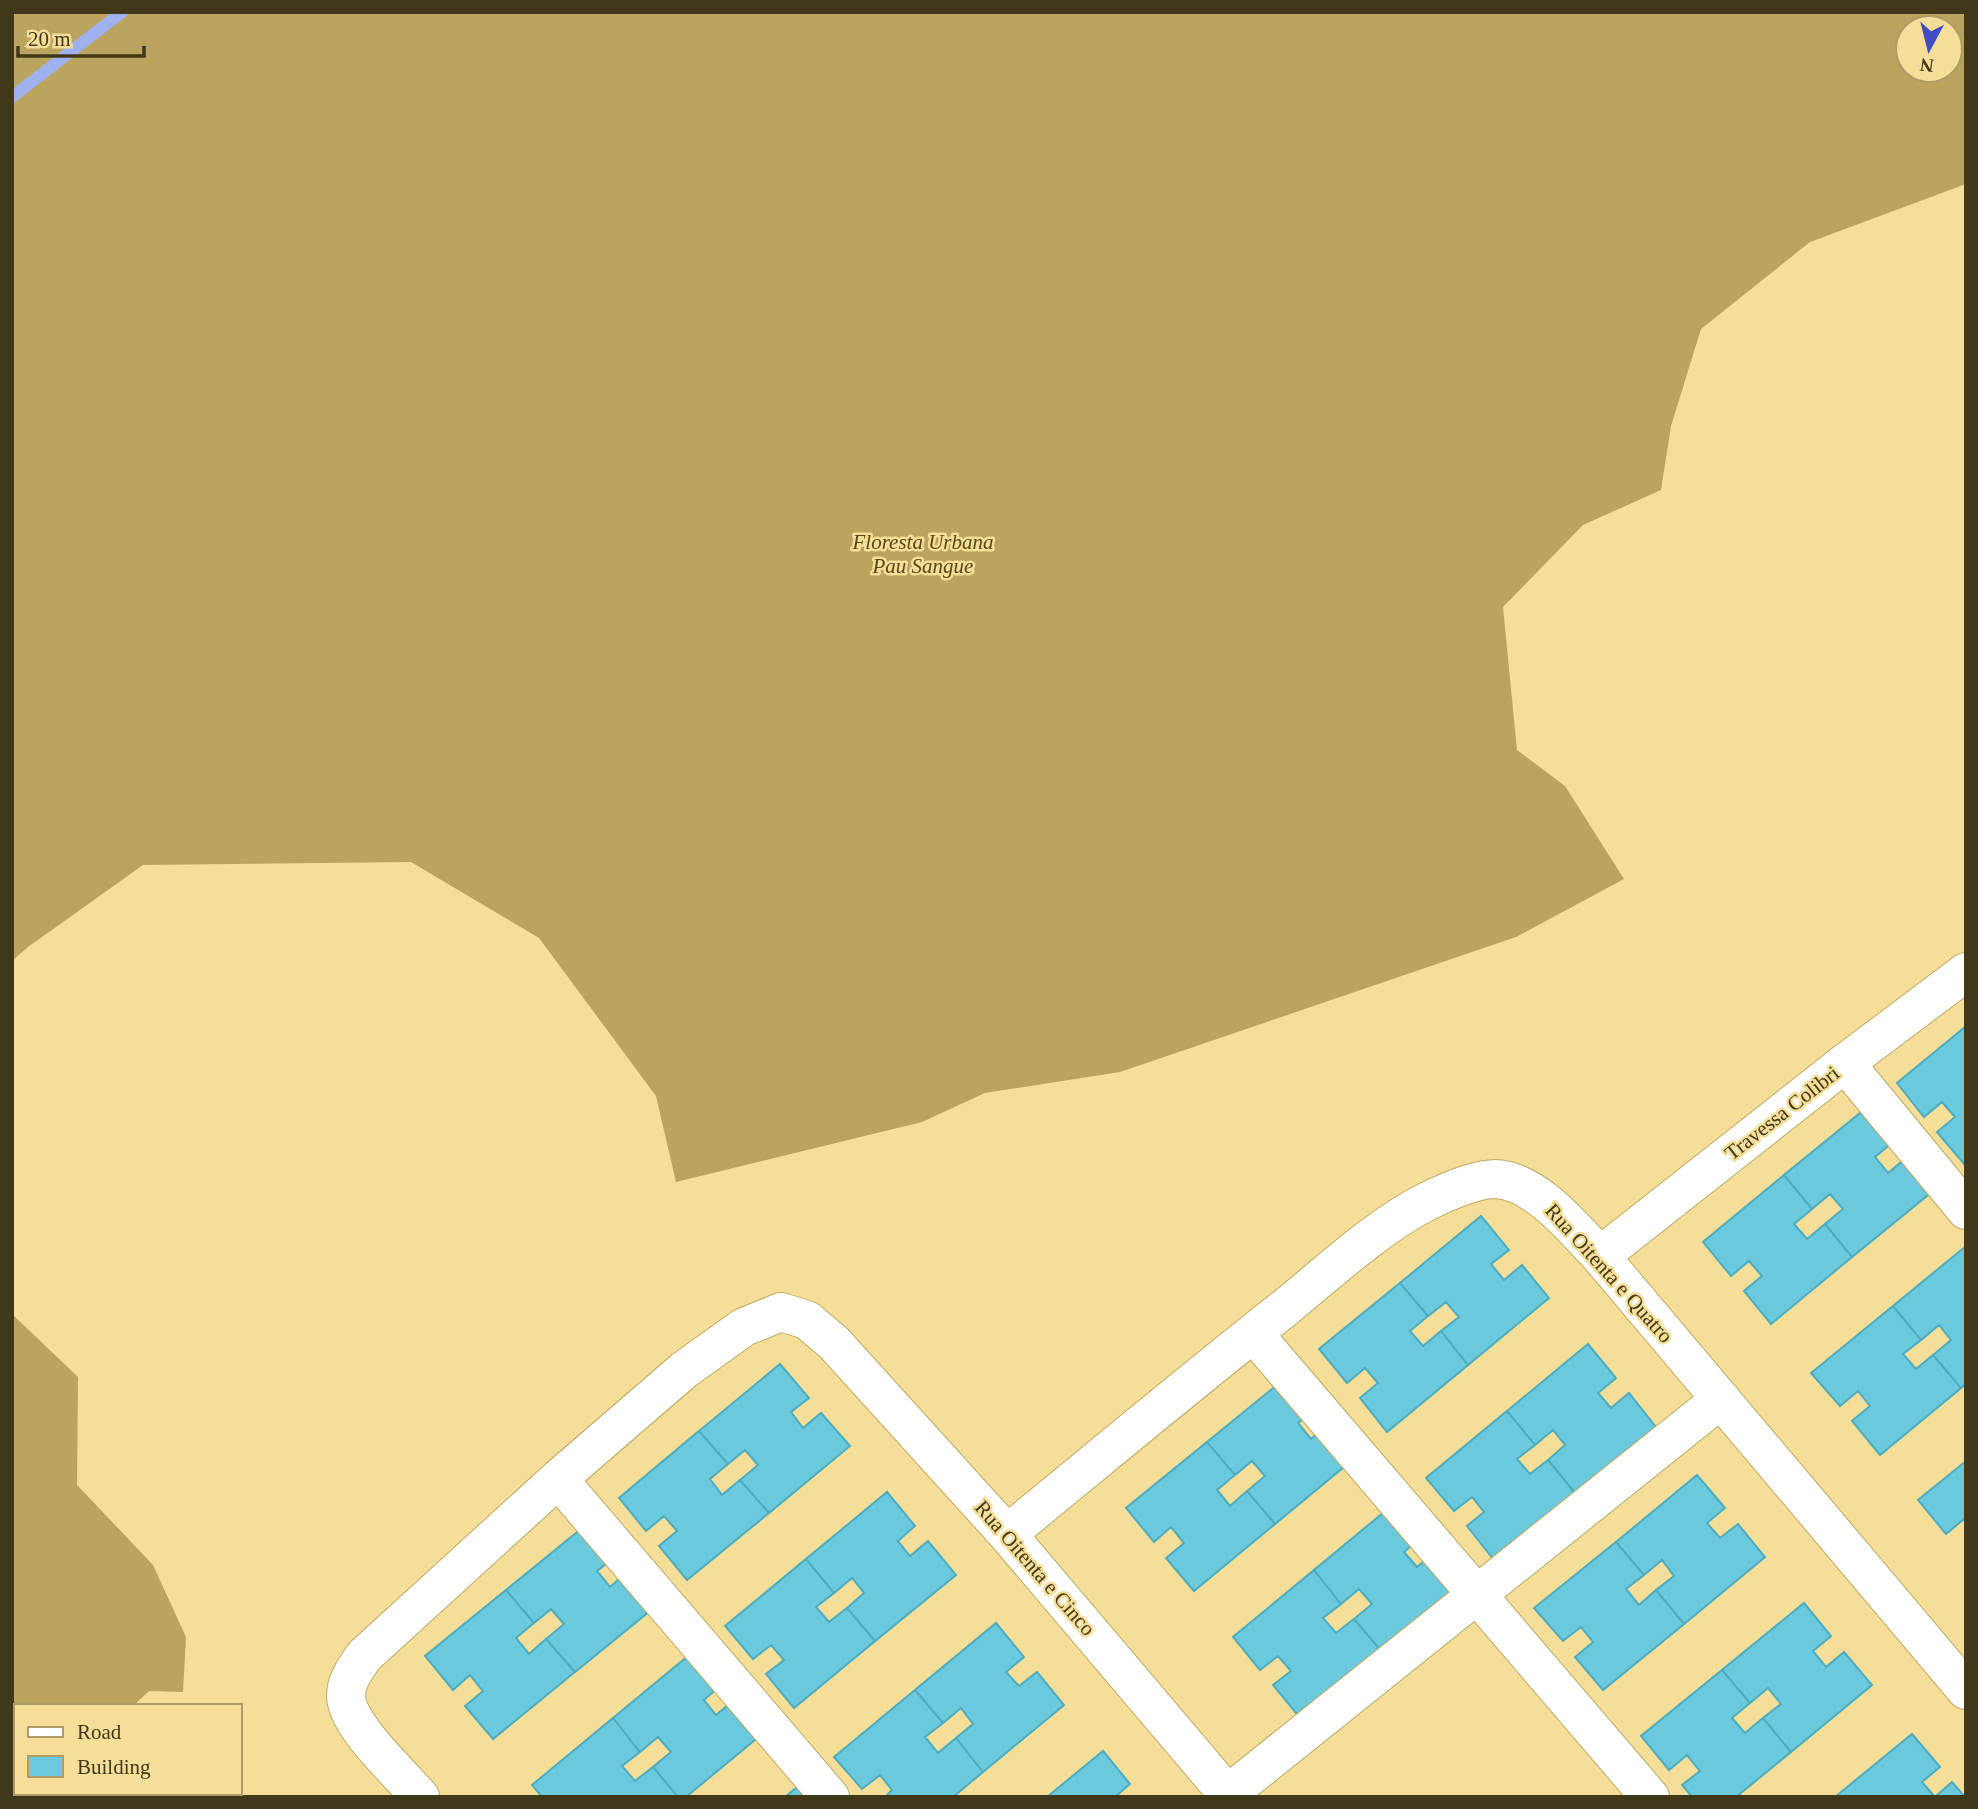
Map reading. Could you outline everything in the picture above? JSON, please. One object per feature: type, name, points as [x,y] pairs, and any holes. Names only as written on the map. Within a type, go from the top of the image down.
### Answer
[{"type":"street","name":"Travessa Colibri","points":[[1600,1256],[1845,1063],[1966,972]]},
{"type":"street","points":[[1845,1063],[1966,1210]]},
{"type":"street","name":"Rua Oitenta e Quatro","points":[[1007,1534],[1380,1232],[1424,1203],[1464,1185],[1496,1179],[1525,1187],[1547,1202],[1600,1256],[1966,1690]]},
{"type":"street","name":"Rua Oitenta e Cinco","points":[[416,1796],[355,1724],[346,1697],[350,1677],[363,1656],[558,1479],[684,1370],[744,1326],[780,1312],[807,1320],[834,1343],[1007,1534],[1229,1796]]},
{"type":"street","points":[[1253,1333],[1650,1797]]},
{"type":"street","points":[[1229,1796],[1721,1399]]},
{"type":"street","points":[[558,1479],[830,1797]]},
{"type":"green space","name":"Floresta Urbana Pau Sangue","points":[[12,12],[1966,12],[1966,184],[1810,242],[1701,329],[1671,426],[1661,490],[1583,525],[1503,607],[1517,750],[1565,786],[1624,879],[1516,937],[1120,1072],[985,1093],[922,1122],[676,1182],[656,1096],[539,938],[411,862],[143,865],[12,961]]},
{"type":"green space","points":[[12,1314],[78,1377],[77,1485],[153,1565],[186,1637],[183,1692],[149,1691],[135,1704],[14,1704],[12,1773]]},
{"type":"building","points":[[1966,1026],[1965,1165],[1937,1132],[1955,1117],[1942,1102],[1924,1117],[1897,1083]]},
{"type":"building","points":[[1865,1109],[1893,1142],[1875,1157],[1888,1173],[1906,1158],[1933,1191],[1852,1257],[1825,1224],[1843,1209],[1830,1194],[1812,1209],[1784,1175]]},
{"type":"building","points":[[1784,1175],[1812,1209],[1794,1224],[1807,1239],[1825,1224],[1852,1257],[1771,1324],[1744,1291],[1762,1276],[1749,1261],[1731,1276],[1703,1242]]},
{"type":"building","points":[[1481,1216],[1509,1250],[1491,1264],[1504,1280],[1522,1265],[1549,1298],[1468,1365],[1441,1331],[1459,1317],[1446,1302],[1428,1316],[1400,1283]]},
{"type":"building","points":[[1966,1246],[1966,1384],[1961,1388],[1933,1355],[1951,1340],[1939,1325],[1921,1340],[1893,1306]]},
{"type":"building","points":[[1400,1283],[1428,1316],[1410,1331],[1423,1346],[1441,1331],[1468,1365],[1387,1432],[1360,1398],[1378,1383],[1365,1368],[1347,1383],[1319,1349]]},
{"type":"building","points":[[1893,1306],[1921,1340],[1903,1354],[1916,1369],[1933,1355],[1961,1388],[1880,1455],[1852,1421],[1870,1406],[1858,1391],[1840,1406],[1811,1373]]},
{"type":"building","points":[[1588,1344],[1616,1378],[1598,1393],[1611,1408],[1629,1393],[1656,1427],[1575,1493],[1548,1460],[1565,1445],[1553,1430],[1535,1445],[1507,1411]]},
{"type":"building","points":[[780,1364],[809,1398],[791,1412],[803,1428],[821,1413],[850,1446],[769,1513],[740,1480],[758,1465],[745,1450],[728,1464],[699,1431]]},
{"type":"building","points":[[1288,1376],[1316,1409],[1298,1423],[1311,1439],[1328,1424],[1356,1457],[1275,1524],[1247,1491],[1265,1476],[1252,1461],[1235,1475],[1207,1442]]},
{"type":"building","points":[[1507,1411],[1535,1445],[1517,1459],[1530,1474],[1548,1460],[1575,1493],[1494,1560],[1467,1526],[1484,1512],[1472,1497],[1454,1511],[1426,1478]]},
{"type":"building","points":[[699,1431],[728,1464],[710,1479],[722,1495],[740,1480],[769,1513],[687,1580],[659,1546],[677,1531],[664,1516],[646,1531],[619,1498]]},
{"type":"building","points":[[1207,1442],[1235,1475],[1217,1490],[1230,1506],[1247,1491],[1275,1524],[1194,1591],[1166,1558],[1184,1543],[1171,1527],[1154,1542],[1126,1508]]},
{"type":"building","points":[[1966,1461],[1966,1522],[1964,1519],[1946,1534],[1918,1500]]},
{"type":"building","points":[[1697,1475],[1725,1508],[1707,1523],[1720,1538],[1738,1524],[1765,1557],[1684,1624],[1656,1590],[1674,1576],[1662,1560],[1644,1575],[1616,1542]]},
{"type":"building","points":[[887,1492],[915,1526],[898,1541],[910,1556],[928,1541],[956,1575],[875,1641],[847,1608],[864,1593],[852,1578],[834,1593],[806,1559]]},
{"type":"building","points":[[1395,1503],[1422,1537],[1404,1552],[1417,1567],[1435,1552],[1463,1586],[1382,1652],[1354,1619],[1372,1604],[1359,1589],[1341,1604],[1314,1570]]},
{"type":"building","points":[[587,1524],[615,1557],[597,1571],[610,1587],[627,1572],[656,1606],[575,1672],[546,1639],[564,1624],[551,1609],[534,1623],[506,1590]]},
{"type":"building","points":[[1616,1542],[1644,1575],[1626,1589],[1639,1605],[1656,1590],[1684,1624],[1603,1690],[1575,1657],[1593,1642],[1581,1627],[1563,1641],[1534,1608]]},
{"type":"building","points":[[806,1559],[834,1593],[816,1607],[829,1622],[847,1608],[875,1641],[794,1708],[766,1674],[784,1660],[771,1645],[753,1659],[725,1626]]},
{"type":"building","points":[[1314,1570],[1341,1604],[1323,1618],[1336,1633],[1354,1619],[1382,1652],[1301,1719],[1273,1685],[1291,1671],[1278,1656],[1260,1670],[1233,1637]]},
{"type":"building","points":[[506,1590],[534,1623],[516,1638],[529,1654],[546,1639],[575,1672],[493,1739],[465,1706],[483,1691],[470,1675],[453,1690],[425,1656]]},
{"type":"building","points":[[1804,1603],[1831,1636],[1813,1651],[1826,1667],[1844,1652],[1872,1685],[1791,1752],[1763,1718],[1781,1704],[1768,1688],[1750,1703],[1722,1670]]},
{"type":"building","points":[[996,1623],[1024,1657],[1006,1672],[1019,1686],[1037,1672],[1064,1705],[983,1772],[956,1738],[973,1724],[961,1708],[943,1723],[915,1690]]},
{"type":"building","points":[[694,1651],[721,1685],[704,1700],[716,1715],[734,1700],[762,1734],[686,1797],[678,1797],[653,1767],[671,1752],[658,1737],[640,1752],[613,1718]]},
{"type":"building","points":[[1722,1670],[1750,1703],[1732,1718],[1745,1733],[1763,1718],[1791,1752],[1736,1797],[1692,1797],[1682,1785],[1700,1771],[1687,1755],[1669,1770],[1641,1736]]},
{"type":"building","points":[[915,1690],[943,1723],[925,1737],[938,1753],[956,1738],[983,1772],[953,1797],[885,1797],[892,1790],[880,1775],[862,1789],[834,1757]]},
{"type":"building","points":[[613,1718],[640,1752],[622,1766],[635,1781],[653,1767],[678,1797],[542,1797],[532,1785]]},
{"type":"building","points":[[1912,1734],[1940,1767],[1922,1782],[1935,1797],[1835,1797]]},
{"type":"building","points":[[1103,1751],[1130,1784],[1115,1797],[1047,1797]]},
{"type":"building","points":[[803,1782],[815,1797],[785,1797]]},
{"type":"building","points":[[1952,1782],[1965,1797],[1935,1797]]},
{"type":"waterway","points":[[12,97],[122,12]]}]
